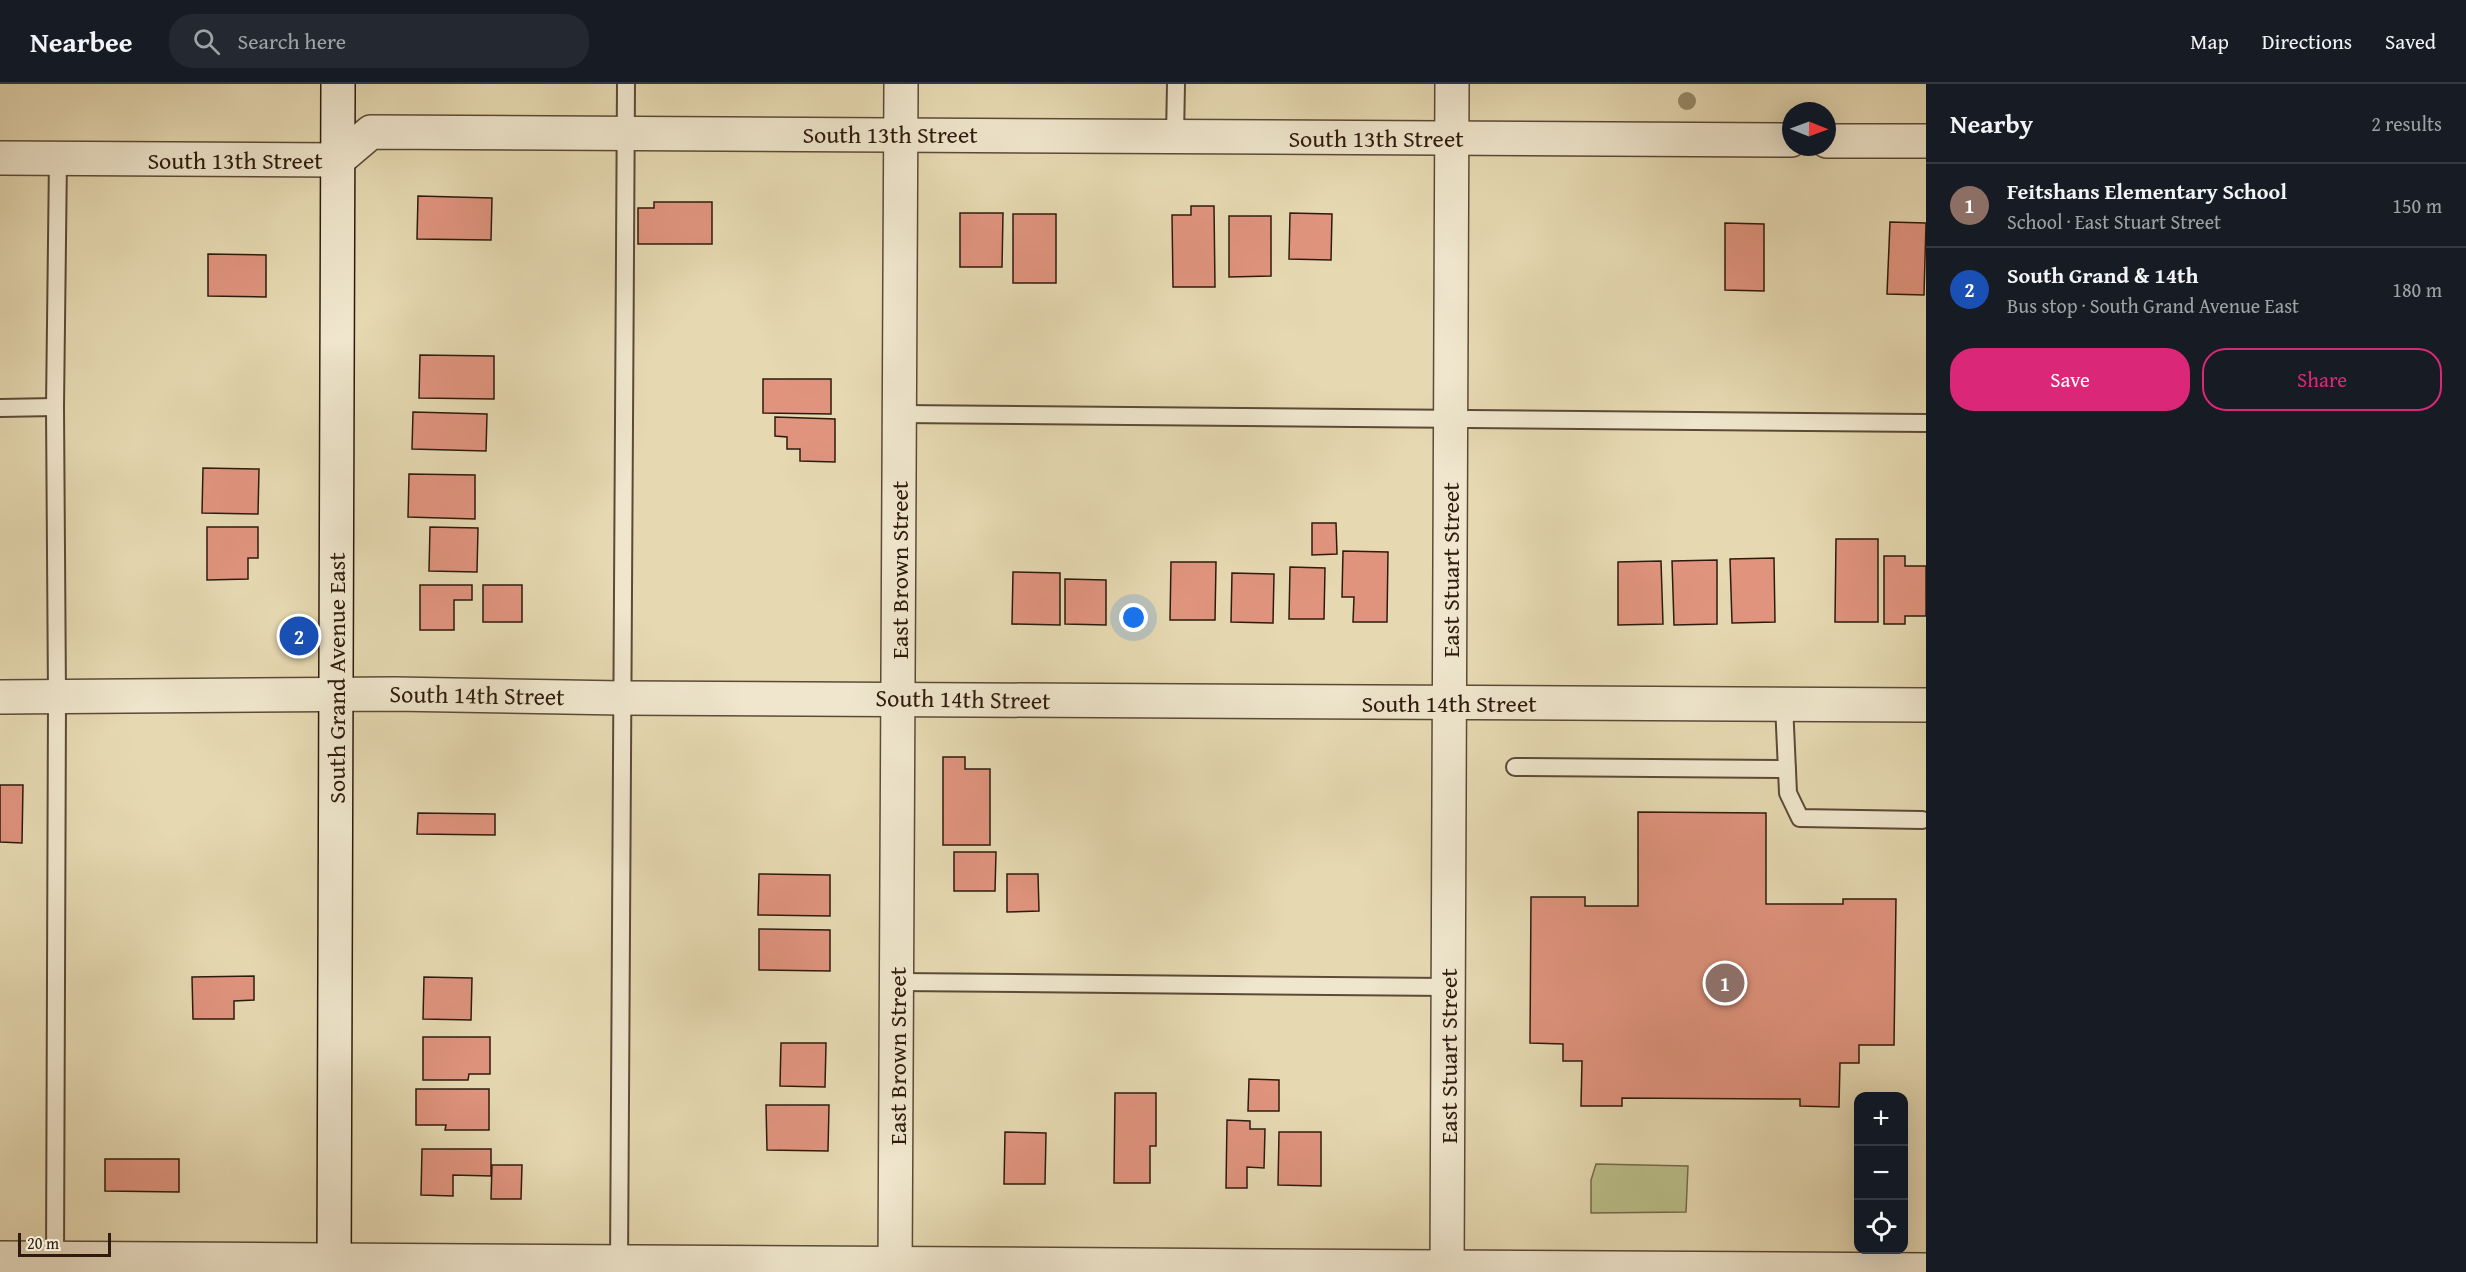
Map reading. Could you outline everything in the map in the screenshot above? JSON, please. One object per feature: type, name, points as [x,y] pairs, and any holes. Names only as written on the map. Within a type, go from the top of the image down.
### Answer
[{"type":"street","name":"South Grand Avenue East","points":[[334,1265],[338,84]]},
{"type":"street","name":"East Brown Street","points":[[896,1267],[901,84]]},
{"type":"street","name":"East Stuart Street","points":[[1447,1270],[1452,84]]},
{"type":"street","name":"South 13th Street","points":[[0,158],[338,160],[371,132],[1782,140]]},
{"type":"street","points":[[1836,141],[1926,141]]},
{"type":"street","name":"South 14th Street","points":[[0,697],[336,694],[622,698],[1926,705]]},
{"type":"street","points":[[0,1258],[55,1265],[1447,1270],[1926,1269]]},
{"type":"lane","points":[[619,1266],[626,84]]},
{"type":"lane","points":[[1175,136],[1176,84]]},
{"type":"lane","points":[[55,1265],[57,697],[54,407],[58,158]]},
{"type":"lane","points":[[0,408],[54,407]]},
{"type":"lane","points":[[900,414],[1926,423]]},
{"type":"lane","points":[[1784,704],[1788,794],[1800,818],[1922,820]]},
{"type":"lane","points":[[1515,767],[1787,769]]},
{"type":"lane","points":[[897,982],[1449,987]]},
{"type":"green space","points":[[1596,1164],[1688,1166],[1686,1212],[1591,1213],[1591,1180]]},
{"type":"building","points":[[418,196],[492,198],[491,240],[417,239]]},
{"type":"building","points":[[654,202],[712,202],[712,244],[638,244],[638,208],[654,208]]},
{"type":"building","points":[[1191,206],[1214,206],[1215,287],[1173,287],[1172,215],[1191,215]]},
{"type":"building","points":[[960,213],[1003,213],[1002,267],[960,267]]},
{"type":"building","points":[[1290,213],[1332,214],[1331,260],[1289,259]]},
{"type":"building","points":[[1013,214],[1056,214],[1056,283],[1013,283]]},
{"type":"building","points":[[1229,216],[1271,216],[1271,276],[1229,277]]},
{"type":"building","points":[[1890,222],[1926,223],[1924,295],[1887,294]]},
{"type":"building","points":[[1725,223],[1764,224],[1764,291],[1725,290]]},
{"type":"building","points":[[208,254],[266,255],[266,297],[208,296]]},
{"type":"building","points":[[420,355],[494,356],[494,399],[419,398]]},
{"type":"building","points":[[763,379],[831,379],[831,414],[763,413]]},
{"type":"building","points":[[413,412],[487,414],[486,451],[412,449]]},
{"type":"building","points":[[775,417],[835,419],[835,462],[800,461],[800,449],[787,449],[787,437],[775,436]]},
{"type":"building","points":[[203,468],[259,469],[258,514],[202,513]]},
{"type":"building","points":[[409,474],[475,475],[475,519],[408,517]]},
{"type":"building","points":[[1312,523],[1336,523],[1337,554],[1312,555]]},
{"type":"building","points":[[207,527],[258,527],[258,558],[248,558],[248,579],[207,580]]},
{"type":"building","points":[[430,527],[478,528],[477,572],[429,571]]},
{"type":"building","points":[[1836,539],[1878,539],[1878,622],[1835,622]]},
{"type":"building","points":[[1343,551],[1388,552],[1387,622],[1353,622],[1354,597],[1342,597]]},
{"type":"building","points":[[1884,556],[1905,556],[1905,566],[1926,566],[1926,616],[1905,616],[1905,624],[1884,624]]},
{"type":"building","points":[[1774,558],[1775,622],[1732,623],[1730,559]]},
{"type":"building","points":[[1717,560],[1717,624],[1674,625],[1672,561]]},
{"type":"building","points":[[1661,561],[1663,624],[1618,625],[1618,562]]},
{"type":"building","points":[[1171,562],[1216,562],[1215,620],[1170,620]]},
{"type":"building","points":[[1290,567],[1325,568],[1324,619],[1289,619]]},
{"type":"building","points":[[1013,572],[1060,573],[1060,625],[1012,624]]},
{"type":"building","points":[[1232,573],[1274,574],[1273,623],[1231,622]]},
{"type":"building","points":[[1065,579],[1106,580],[1106,625],[1065,624]]},
{"type":"building","points":[[420,585],[472,585],[472,600],[454,600],[454,630],[420,630]]},
{"type":"building","points":[[483,585],[522,585],[522,622],[483,622]]},
{"type":"building","points":[[943,757],[965,757],[965,769],[990,769],[990,845],[943,845]]},
{"type":"building","points":[[0,785],[23,785],[22,843],[0,842]]},
{"type":"building","points":[[1638,812],[1766,813],[1766,904],[1843,904],[1843,899],[1896,899],[1894,1045],[1859,1045],[1859,1063],[1840,1063],[1839,1107],[1800,1106],[1800,1099],[1622,1098],[1622,1106],[1581,1106],[1582,1061],[1563,1061],[1563,1044],[1530,1043],[1531,897],[1585,897],[1585,906],[1638,906]]},
{"type":"building","points":[[418,813],[495,814],[495,835],[417,834]]},
{"type":"building","points":[[954,852],[996,852],[995,891],[954,891]]},
{"type":"building","points":[[759,874],[830,875],[830,916],[758,915]]},
{"type":"building","points":[[1007,874],[1038,874],[1039,911],[1007,912]]},
{"type":"building","points":[[759,929],[830,930],[830,971],[759,970]]},
{"type":"building","points":[[254,976],[254,1000],[234,1001],[234,1019],[193,1019],[192,977]]},
{"type":"building","points":[[424,977],[472,978],[471,1020],[423,1019]]},
{"type":"building","points":[[423,1037],[490,1037],[490,1074],[469,1074],[468,1080],[423,1080]]},
{"type":"building","points":[[781,1043],[826,1043],[825,1087],[780,1086]]},
{"type":"building","points":[[1249,1079],[1279,1080],[1279,1111],[1248,1111]]},
{"type":"building","points":[[416,1089],[489,1089],[489,1130],[445,1130],[446,1125],[416,1125]]},
{"type":"building","points":[[1115,1093],[1156,1093],[1156,1146],[1150,1146],[1150,1183],[1114,1183]]},
{"type":"building","points":[[766,1105],[829,1105],[828,1151],[767,1150]]},
{"type":"building","points":[[1227,1120],[1250,1121],[1250,1129],[1265,1129],[1264,1168],[1247,1167],[1247,1188],[1226,1188]]},
{"type":"building","points":[[1005,1132],[1046,1133],[1045,1184],[1004,1184]]},
{"type":"building","points":[[1279,1132],[1321,1132],[1321,1186],[1278,1185]]},
{"type":"building","points":[[422,1149],[491,1149],[491,1176],[453,1175],[453,1196],[421,1195]]},
{"type":"building","points":[[105,1159],[179,1159],[179,1192],[105,1191]]},
{"type":"building","points":[[492,1165],[522,1165],[521,1199],[491,1199]]},
{"type":"place","name":"South Grand & 14th","points":[[299,636]]},
{"type":"place","name":"Feitshans Elementary School","points":[[1725,983]]}]
